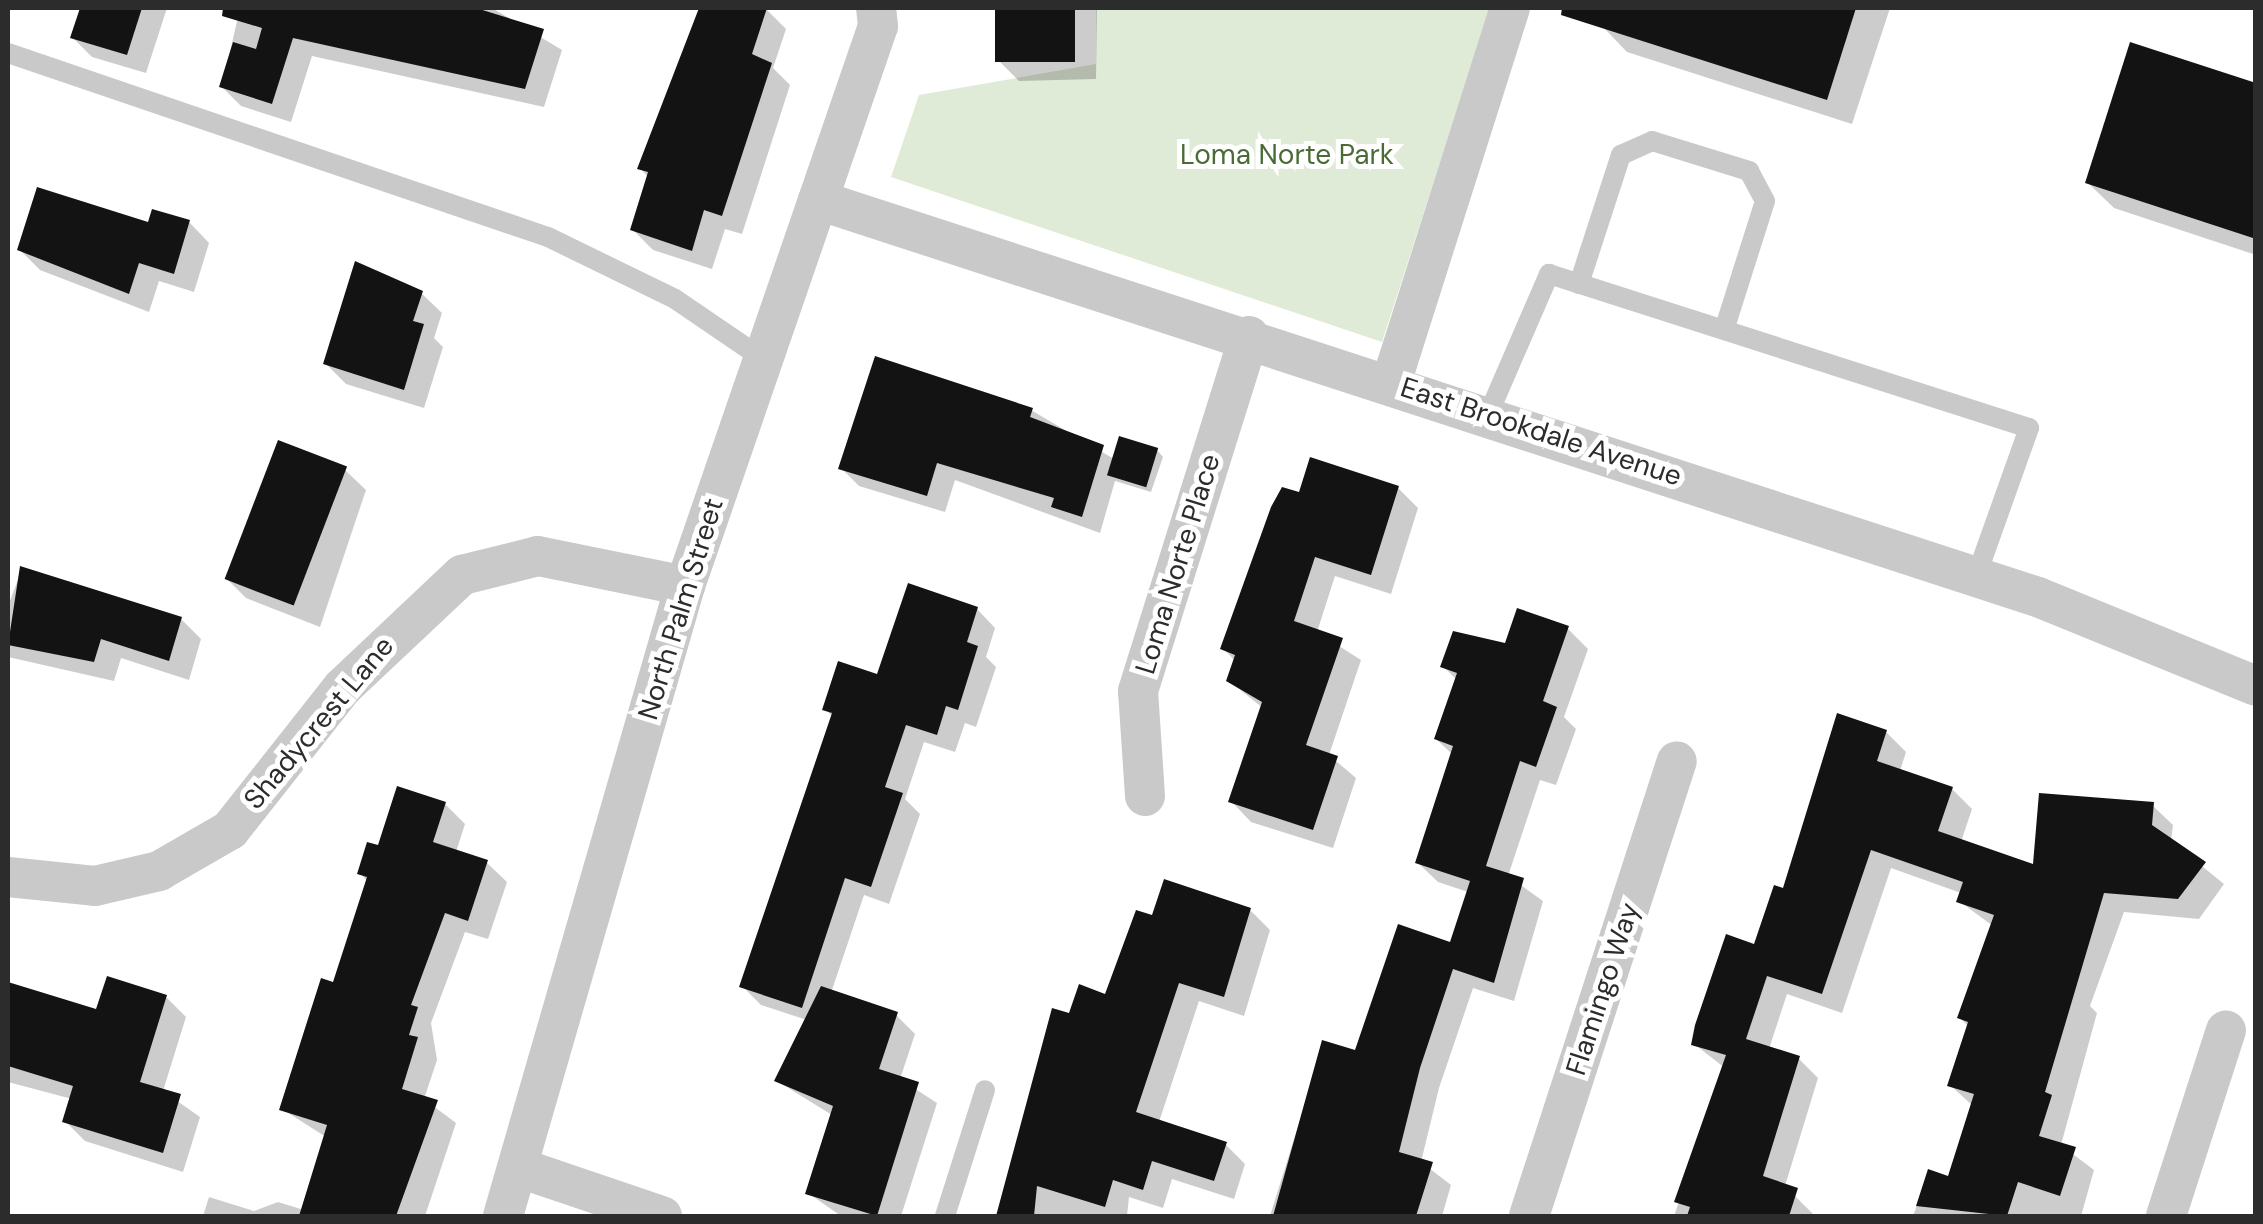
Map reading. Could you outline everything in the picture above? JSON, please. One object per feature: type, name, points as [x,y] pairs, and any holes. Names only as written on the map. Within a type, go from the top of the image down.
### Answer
[{"type":"street","name":"North Palm Street","points":[[503,1216],[520,1168],[685,586],[878,26],[876,8]]},
{"type":"street","points":[[1391,383],[1510,8]]},
{"type":"street","name":"East Brookdale Avenue","points":[[818,200],[1249,336],[1976,576],[2256,686]]},
{"type":"street","name":"Loma Norte Place","points":[[1145,796],[1138,691],[1249,336]]},
{"type":"street","name":"Shadycrest Lane","points":[[8,877],[95,886],[159,871],[230,830],[342,688],[462,575],[538,556],[685,586]]},
{"type":"street","name":"Flamingo Way","points":[[1529,1216],[1677,761]]},
{"type":"street","points":[[2166,1216],[2226,1030]]},
{"type":"street","points":[[520,1168],[662,1216]]},
{"type":"lane","points":[[8,53],[548,237],[675,299],[764,359]]},
{"type":"lane","points":[[1578,284],[1621,154],[1652,141],[1748,171],[1765,202],[1724,330]]},
{"type":"lane","points":[[1488,415],[1549,274],[2029,428],[1976,576]]},
{"type":"lane","points":[[945,1216],[985,1090]]},
{"type":"green space","name":"Loma Norte Park","points":[[1096,8],[1490,8],[1382,342],[891,177],[919,95],[1096,64]]},
{"type":"building","points":[[80,8],[142,8],[127,55],[70,38]]},
{"type":"building","points":[[223,8],[476,8],[544,29],[525,89],[293,38],[272,104],[219,87],[233,42],[256,49],[262,28],[222,16]]},
{"type":"building","points":[[699,8],[767,8],[752,54],[772,63],[722,216],[704,210],[692,251],[630,230],[648,172],[637,169]]},
{"type":"building","points":[[995,8],[1075,8],[1075,62],[995,62]]},
{"type":"building","points":[[1562,8],[1856,8],[1827,100],[1561,15]]},
{"type":"building","points":[[2130,42],[2256,83],[2256,239],[2085,183]]},
{"type":"building","points":[[37,187],[148,222],[152,209],[190,220],[174,274],[139,263],[129,294],[17,250]]},
{"type":"building","points":[[355,261],[423,291],[413,321],[424,324],[404,390],[323,364]]},
{"type":"building","points":[[875,356],[1033,408],[1030,417],[1104,445],[1082,517],[1051,507],[1054,498],[937,463],[927,496],[838,469]]},
{"type":"building","points":[[1119,436],[1158,448],[1146,487],[1107,475]]},
{"type":"building","points":[[278,440],[347,467],[294,606],[225,579]]},
{"type":"building","points":[[1310,457],[1399,486],[1371,575],[1315,557],[1294,621],[1343,638],[1306,745],[1338,756],[1313,830],[1228,802],[1262,702],[1226,681],[1235,655],[1220,649],[1271,507],[1282,487],[1299,492]]},
{"type":"building","points":[[20,566],[182,617],[169,661],[101,639],[94,662],[8,645]]},
{"type":"building","points":[[908,583],[978,607],[967,642],[978,646],[958,710],[946,706],[937,735],[906,725],[885,787],[903,793],[871,887],[845,878],[802,1008],[739,987],[832,713],[822,710],[838,661],[877,674]]},
{"type":"building","points":[[1517,608],[1569,626],[1543,701],[1557,707],[1536,767],[1520,761],[1486,866],[1524,878],[1494,983],[1453,969],[1420,1068],[1399,1152],[1433,1162],[1416,1216],[1273,1216],[1322,1040],[1355,1050],[1398,924],[1450,942],[1470,881],[1415,863],[1453,746],[1434,739],[1457,673],[1440,667],[1453,631],[1505,643]]},
{"type":"building","points":[[1837,713],[1887,730],[1877,761],[1953,787],[1938,831],[2033,864],[2039,793],[2154,802],[2152,825],[2206,862],[2178,899],[2104,893],[2045,1092],[2052,1095],[2039,1136],[2076,1147],[2060,1196],[2018,1182],[2007,1216],[1916,1206],[1928,1169],[1948,1176],[1974,1094],[1947,1086],[1968,1022],[1957,1018],[1994,915],[1956,902],[1963,882],[1871,850],[1822,994],[1767,976],[1746,1039],[1800,1056],[1763,1176],[1798,1188],[1789,1216],[1687,1216],[1690,1207],[1674,1202],[1726,1055],[1691,1045],[1695,1025],[1726,934],[1754,944],[1774,885],[1783,888]]},
{"type":"building","points":[[397,786],[446,802],[433,842],[488,860],[468,921],[445,913],[411,1005],[418,1007],[409,1035],[418,1037],[402,1089],[438,1100],[396,1216],[299,1216],[327,1125],[279,1110],[321,978],[333,982],[367,877],[357,874],[367,842],[378,845]]},
{"type":"building","points":[[1164,879],[1251,908],[1224,997],[1179,983],[1136,1112],[1227,1142],[1214,1181],[1152,1161],[1143,1190],[1113,1180],[1105,1207],[1037,1186],[1034,1216],[996,1216],[1052,1008],[1069,1013],[1079,984],[1105,994],[1136,910],[1152,915]]},
{"type":"building","points":[[107,976],[167,995],[140,1082],[181,1094],[163,1153],[62,1122],[73,1086],[8,1066],[8,982],[96,1009]]},
{"type":"building","points":[[821,986],[898,1012],[879,1069],[919,1082],[877,1216],[805,1194],[833,1106],[774,1081]]}]
